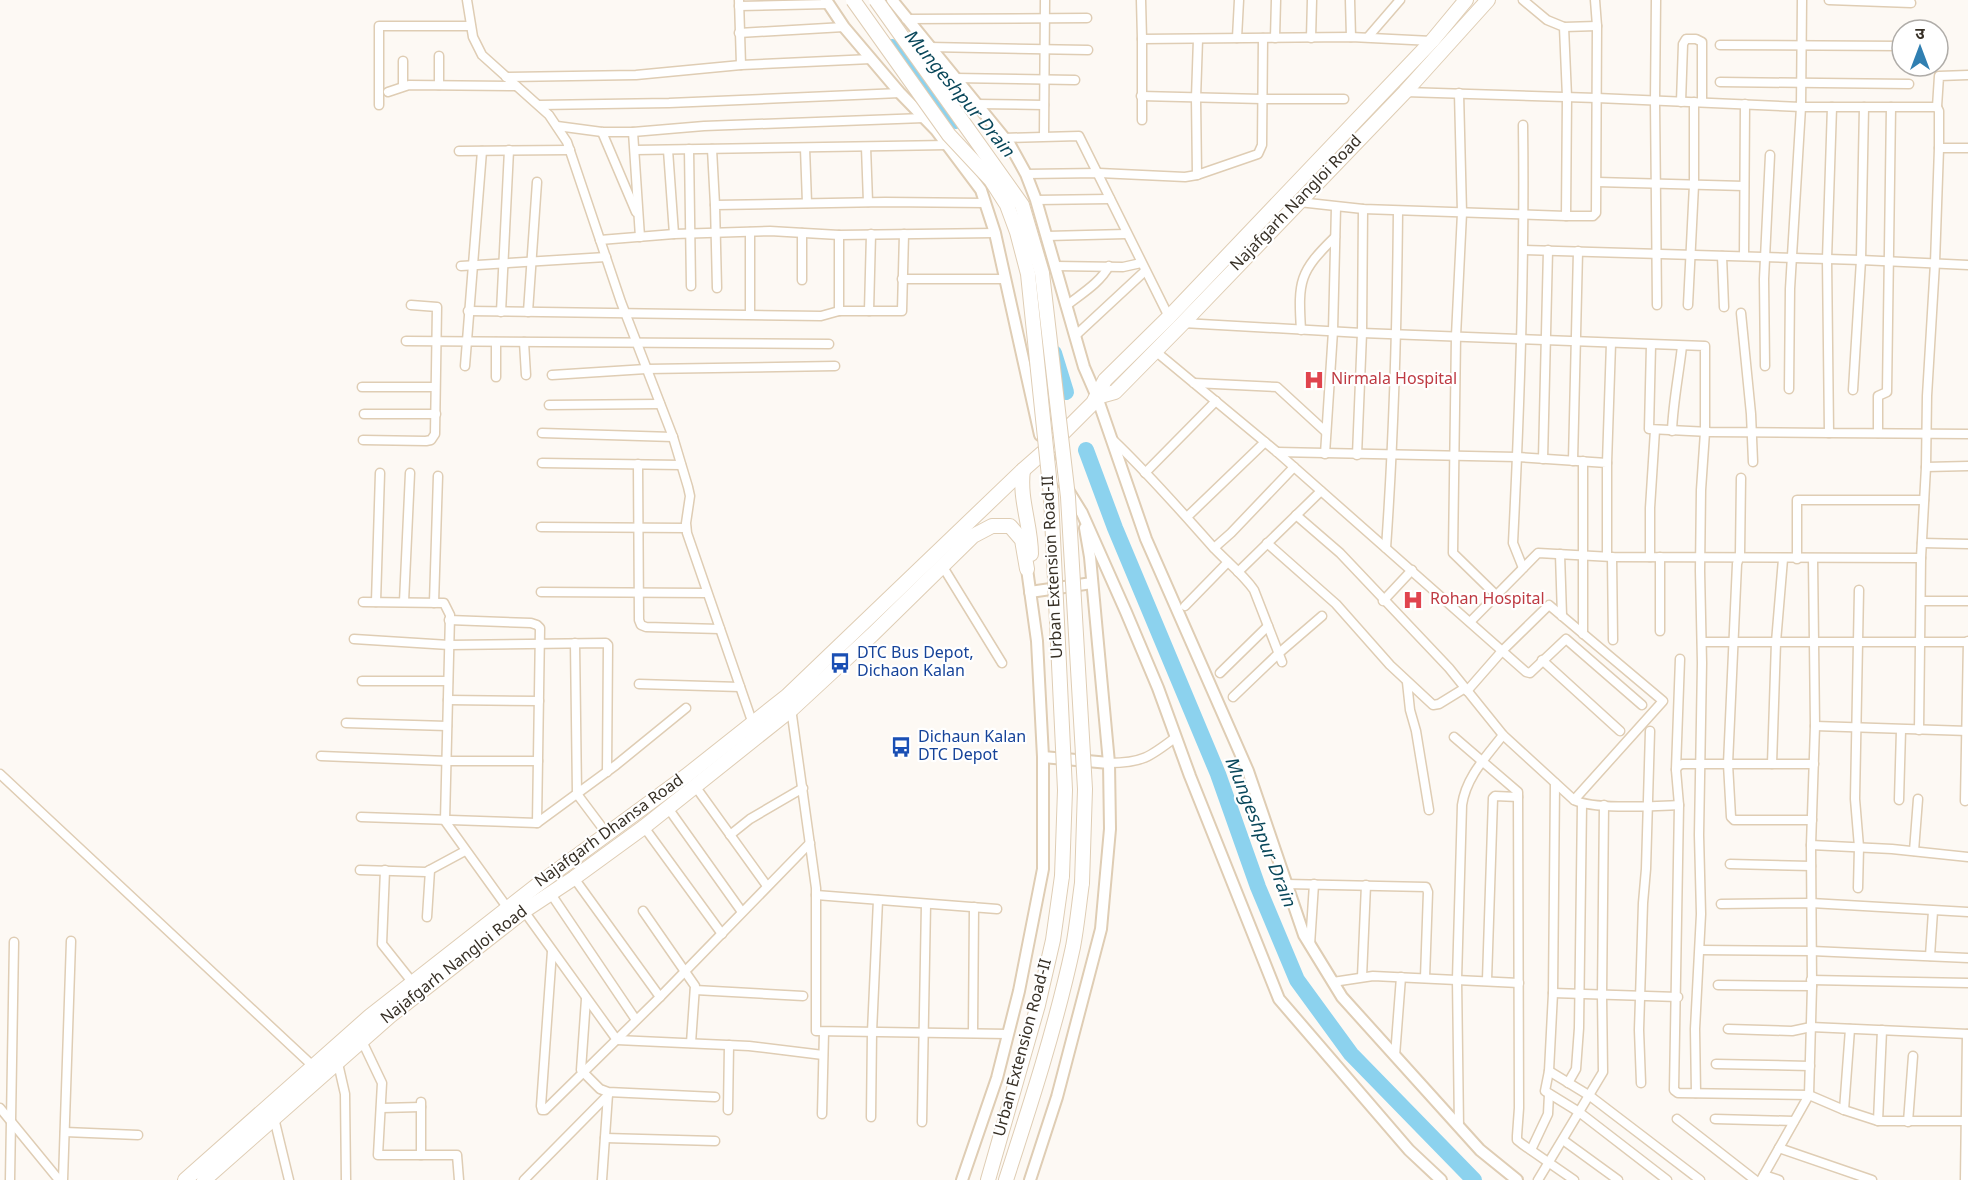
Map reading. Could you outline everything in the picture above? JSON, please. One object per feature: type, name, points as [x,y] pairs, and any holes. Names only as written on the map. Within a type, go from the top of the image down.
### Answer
[{"type":"main road","name":"Urban Extension Road-II","points":[[853,0],[949,135],[991,180],[1007,205],[1028,274],[1051,496],[1065,790],[1062,876],[1053,940],[1038,1005],[987,1180]]},
{"type":"main road","name":"Urban Extension Road-II","points":[[876,0],[1022,205],[1042,273],[1068,497],[1085,789],[1083,884],[1073,946],[1057,1009],[1006,1180]]},
{"type":"main road","name":"Najafgarh Nangloi Road","points":[[1023,470],[1046,451],[1097,398],[1105,380],[1183,322],[1405,92],[1488,0]]},
{"type":"main road","name":"Najafgarh Nangloi Road","points":[[1150,346],[1168,316],[1432,41],[1464,1]]},
{"type":"main road","points":[[1023,470],[1021,486],[1032,553],[1026,568]]},
{"type":"main road","points":[[867,630],[1023,470]]},
{"type":"main road","name":"Najafgarh Nangloi Road","points":[[208,1171],[274,1118],[334,1056],[361,1039],[516,912],[551,894],[574,878],[644,827],[760,736],[789,703],[867,630],[943,567],[974,536],[986,528],[1010,526],[1022,540],[1026,568]]},
{"type":"main road","name":"Najafgarh Dhansa Road","points":[[334,1056],[370,1016],[413,983],[516,912],[607,834],[752,724],[789,703]]},
{"type":"main road","points":[[185,1180],[208,1171],[318,1070]]},
{"type":"street","points":[[467,0],[473,37],[482,55],[539,105],[558,126],[570,150],[625,313],[673,437],[690,496],[686,528],[752,724],[760,736]]},
{"type":"street","points":[[892,0],[1004,138],[1026,174],[1047,236],[1084,367],[1146,539],[1248,771],[1304,935],[1342,997],[1480,1150],[1518,1180]]},
{"type":"street","points":[[1044,136],[1045,0]]},
{"type":"street","points":[[1141,0],[1142,120]]},
{"type":"street","points":[[1237,38],[1239,0]]},
{"type":"street","points":[[1275,38],[1276,0]]},
{"type":"street","points":[[1311,38],[1312,0]]},
{"type":"street","points":[[1350,0],[1351,37]]},
{"type":"street","points":[[1368,37],[1400,0]]},
{"type":"street","points":[[1523,0],[1547,20],[1564,27],[1597,26]]},
{"type":"street","points":[[1289,191],[1299,202],[1336,207],[1398,211],[1593,216],[1596,213],[1597,182],[1596,0]]},
{"type":"street","points":[[1656,0],[1657,305]]},
{"type":"street","points":[[1789,389],[1789,300],[1801,107],[1802,0]]},
{"type":"street","points":[[1829,0],[1911,3]]},
{"type":"street","points":[[741,65],[739,3],[827,2],[844,27],[948,145],[975,180],[995,233],[1046,451],[1082,513],[1140,644],[1280,999],[1409,1150],[1441,1180]]},
{"type":"street","points":[[906,19],[1087,18]]},
{"type":"street","points":[[379,105],[379,26],[471,26]]},
{"type":"street","points":[[739,33],[844,27]]},
{"type":"street","points":[[1564,27],[1567,97],[1566,216]]},
{"type":"street","points":[[1142,39],[1368,37],[1432,41]]},
{"type":"street","points":[[1026,174],[1099,173],[1185,177],[1258,154],[1262,145],[1263,38]]},
{"type":"street","points":[[1197,175],[1198,39]]},
{"type":"street","points":[[1681,102],[1683,44],[1686,39],[1696,39],[1702,42],[1688,305]]},
{"type":"street","points":[[1720,45],[1890,46]]},
{"type":"street","points":[[929,46],[1088,50]]},
{"type":"street","points":[[439,56],[439,86]]},
{"type":"street","points":[[506,77],[636,75],[741,65],[871,59]]},
{"type":"street","points":[[403,61],[403,86]]},
{"type":"street","points":[[1919,730],[1921,558],[1939,148],[1939,111],[1936,107],[1939,76],[1968,75]]},
{"type":"street","points":[[954,78],[1075,80]]},
{"type":"street","points":[[1720,82],[1910,84]]},
{"type":"street","points":[[388,92],[403,86],[516,86]]},
{"type":"street","points":[[1405,92],[1801,107],[1936,107]]},
{"type":"street","points":[[539,105],[669,103],[900,93]]},
{"type":"street","points":[[1459,93],[1462,213],[1456,336],[1453,553],[1496,595]]},
{"type":"street","points":[[1141,96],[1344,99]]},
{"type":"street","points":[[976,104],[1044,105]]},
{"type":"street","points":[[1744,256],[1745,104]]},
{"type":"street","points":[[1829,433],[1827,259],[1832,107]]},
{"type":"street","points":[[1853,390],[1861,260],[1864,107]]},
{"type":"street","points":[[1878,433],[1878,396],[1887,392],[1891,107]]},
{"type":"street","points":[[558,126],[602,132],[633,132],[704,126],[924,118]]},
{"type":"street","points":[[1523,125],[1525,215],[1523,339],[1513,543],[1523,568]]},
{"type":"street","points":[[602,132],[639,218]]},
{"type":"street","points":[[633,132],[640,237]]},
{"type":"street","points":[[1004,138],[1079,136],[1168,316]]},
{"type":"street","points":[[635,150],[948,145]]},
{"type":"street","points":[[866,147],[868,202]]},
{"type":"street","points":[[805,148],[807,203]]},
{"type":"street","points":[[1939,148],[1968,148]]},
{"type":"street","points":[[688,149],[691,286]]},
{"type":"street","points":[[712,149],[717,288]]},
{"type":"street","points":[[501,312],[509,150]]},
{"type":"street","points":[[459,151],[570,150]]},
{"type":"street","points":[[668,150],[674,234]]},
{"type":"street","points":[[465,366],[465,342],[482,151]]},
{"type":"street","points":[[1765,366],[1764,279],[1770,155]]},
{"type":"street","points":[[528,312],[537,182]]},
{"type":"street","points":[[1597,182],[1744,186]]},
{"type":"street","points":[[1036,200],[1110,199]]},
{"type":"street","points":[[715,205],[868,202],[985,203]]},
{"type":"street","points":[[1325,454],[1333,331],[1336,207]]},
{"type":"street","points":[[1358,454],[1363,209]]},
{"type":"street","points":[[1386,548],[1397,334],[1398,211]]},
{"type":"street","points":[[600,240],[716,232],[839,235],[995,233]]},
{"type":"street","points":[[750,232],[750,314]]},
{"type":"street","points":[[802,233],[802,280]]},
{"type":"street","points":[[869,311],[871,234]]},
{"type":"street","points":[[468,311],[821,316],[839,311],[902,310],[904,234]]},
{"type":"street","points":[[1047,236],[1126,234]]},
{"type":"street","points":[[839,235],[839,311]]},
{"type":"street","points":[[1301,330],[1299,301],[1304,273],[1335,237]]},
{"type":"street","points":[[1524,250],[1792,257],[1968,265]]},
{"type":"street","points":[[1543,459],[1548,250]]},
{"type":"street","points":[[1578,251],[1576,342],[1583,634]]},
{"type":"street","points":[[1722,256],[1724,307]]},
{"type":"street","points":[[460,266],[606,257]]},
{"type":"street","points":[[1055,266],[1143,267]]},
{"type":"street","points":[[1066,306],[1109,267]]},
{"type":"street","points":[[1075,336],[1143,267]]},
{"type":"street","points":[[902,279],[1005,279]]},
{"type":"street","points":[[363,440],[431,440],[435,434],[437,307],[411,305]]},
{"type":"street","points":[[1741,313],[1753,462]]},
{"type":"street","points":[[1183,322],[1301,330],[1706,348],[1706,432],[1701,490],[1700,950],[1695,1029],[1696,1093]]},
{"type":"street","points":[[406,341],[829,344]]},
{"type":"street","points":[[496,342],[496,377]]},
{"type":"street","points":[[524,342],[526,375]]},
{"type":"street","points":[[1611,344],[1607,463],[1613,640]]},
{"type":"street","points":[[1651,345],[1648,427],[1655,430],[1968,434]]},
{"type":"street","points":[[1150,346],[1277,452],[1528,673],[1565,639],[1568,639],[1642,705]]},
{"type":"street","points":[[1672,431],[1674,398],[1682,346]]},
{"type":"street","points":[[552,375],[646,369],[835,366]]},
{"type":"street","points":[[1194,383],[1277,387],[1326,432]]},
{"type":"street","points":[[362,387],[435,387]]},
{"type":"street","points":[[1145,473],[1216,402]]},
{"type":"street","points":[[549,405],[660,405]]},
{"type":"street","points":[[364,414],[436,414]]},
{"type":"street","points":[[1650,557],[1650,508],[1655,430]]},
{"type":"street","points":[[542,433],[673,437]]},
{"type":"street","points":[[1110,438],[1254,590],[1280,657]]},
{"type":"street","points":[[1187,517],[1265,442]]},
{"type":"street","points":[[1277,452],[1517,457],[1607,463]]},
{"type":"street","points":[[542,463],[681,465]]},
{"type":"street","points":[[638,465],[639,620],[641,625],[720,629]]},
{"type":"street","points":[[1926,467],[1968,466]]},
{"type":"street","points":[[1214,548],[1293,467]]},
{"type":"street","points":[[376,602],[380,473]]},
{"type":"street","points":[[404,603],[410,473]]},
{"type":"street","points":[[434,603],[438,476]]},
{"type":"street","points":[[1741,478],[1728,764],[1732,819],[1812,820]]},
{"type":"street","points":[[1238,572],[1321,491]]},
{"type":"street","points":[[1797,559],[1797,500],[1924,500]]},
{"type":"street","points":[[1030,1180],[1057,1097],[1101,929],[1110,829],[1109,763],[1092,583],[1082,513]]},
{"type":"street","points":[[1296,515],[1340,553],[1449,669],[1503,735],[1578,802],[1604,805],[1679,805]]},
{"type":"street","points":[[541,527],[686,528]]},
{"type":"street","points":[[1267,543],[1336,604],[1407,682],[1433,705],[1466,690],[1549,605],[1663,701],[1578,802],[1579,1028],[1576,1069],[1568,1083]]},
{"type":"street","points":[[1922,543],[1968,544]]},
{"type":"street","points":[[1470,622],[1536,554],[1783,559],[1921,558]]},
{"type":"street","points":[[1560,554],[1562,616]]},
{"type":"street","points":[[1660,557],[1660,631]]},
{"type":"street","points":[[1772,764],[1776,642],[1783,559]]},
{"type":"street","points":[[1779,1180],[1762,1177],[1809,1095],[1812,983],[1811,845],[1815,726],[1813,559]]},
{"type":"street","points":[[1185,606],[1228,562]]},
{"type":"street","points":[[943,567],[1002,663]]},
{"type":"street","points":[[963,1180],[992,1093],[1008,1034],[1043,870],[1044,758],[1037,641],[1026,568]]},
{"type":"street","points":[[1383,601],[1412,570]]},
{"type":"street","points":[[1030,592],[1092,583]]},
{"type":"street","points":[[1858,590],[1855,800],[1859,847],[1858,888]]},
{"type":"street","points":[[540,592],[707,593]]},
{"type":"street","points":[[1921,601],[1968,601]]},
{"type":"street","points":[[363,602],[444,603],[450,615],[445,821],[465,850],[516,912],[552,951],[617,1040]]},
{"type":"street","points":[[1233,697],[1280,657],[1322,616]]},
{"type":"street","points":[[449,620],[537,625],[540,628],[537,824]]},
{"type":"street","points":[[1220,673],[1268,626]]},
{"type":"street","points":[[354,639],[449,645],[603,642],[608,645],[607,772]]},
{"type":"street","points":[[1702,642],[1968,641],[1965,801]]},
{"type":"street","points":[[575,643],[577,794],[607,834]]},
{"type":"street","points":[[1680,659],[1676,770],[1679,805],[1674,1090],[1678,1093],[1809,1095],[1878,1121],[1966,1121]]},
{"type":"street","points":[[1542,660],[1620,731]]},
{"type":"street","points":[[362,681],[448,681]]},
{"type":"street","points":[[1407,682],[1429,810]]},
{"type":"street","points":[[639,684],[740,687]]},
{"type":"street","points":[[448,700],[539,701]]},
{"type":"street","points":[[789,703],[803,788],[816,895],[815,1029],[819,1033],[1008,1034]]},
{"type":"street","points":[[361,817],[537,824],[607,772],[686,708]]},
{"type":"street","points":[[346,723],[447,726]]},
{"type":"street","points":[[1815,726],[1967,731]]},
{"type":"street","points":[[1899,800],[1901,730]]},
{"type":"street","points":[[1641,1083],[1641,996],[1650,731]]},
{"type":"street","points":[[1459,1127],[1457,979],[1462,805],[1467,785],[1503,735]]},
{"type":"street","points":[[1044,758],[1126,763],[1146,759],[1176,737]]},
{"type":"street","points":[[1454,738],[1517,791],[1519,983],[1517,1140],[1574,1180]]},
{"type":"street","points":[[321,756],[447,761],[538,761]]},
{"type":"street","points":[[1676,770],[1682,764],[1814,764]]},
{"type":"street","points":[[0,774],[318,1070]]},
{"type":"street","points":[[1555,783],[1553,993],[1549,1071],[1544,1088],[1549,1094],[1579,1112],[1667,1180]]},
{"type":"street","points":[[694,786],[767,886]]},
{"type":"street","points":[[730,835],[750,819],[803,788]]},
{"type":"street","points":[[1487,980],[1492,803],[1495,796],[1518,796]]},
{"type":"street","points":[[1914,851],[1918,800]]},
{"type":"street","points":[[1538,1180],[1603,1072],[1604,805]]},
{"type":"street","points":[[668,808],[742,912]]},
{"type":"street","points":[[644,827],[722,934]]},
{"type":"street","points":[[552,951],[542,1110],[548,1108],[617,1040],[810,843]]},
{"type":"street","points":[[1811,845],[1914,851],[1968,857]]},
{"type":"street","points":[[360,870],[422,873],[465,850]]},
{"type":"street","points":[[1730,864],[1811,866]]},
{"type":"street","points":[[385,870],[382,944],[413,983]]},
{"type":"street","points":[[427,916],[430,870]]},
{"type":"street","points":[[574,878],[660,997]]},
{"type":"street","points":[[1287,884],[1422,886],[1427,888],[1425,978]]},
{"type":"street","points":[[1310,945],[1314,884]]},
{"type":"street","points":[[1362,977],[1366,885]]},
{"type":"street","points":[[551,894],[636,1020]]},
{"type":"street","points":[[816,895],[997,909]]},
{"type":"street","points":[[871,1117],[878,900]]},
{"type":"street","points":[[1721,904],[1811,903],[1968,912]]},
{"type":"street","points":[[922,1122],[927,904]]},
{"type":"street","points":[[973,1033],[974,907]]},
{"type":"street","points":[[643,911],[693,982],[695,990],[691,1043]]},
{"type":"street","points":[[1930,956],[1933,911]]},
{"type":"street","points":[[61,1180],[72,941]]},
{"type":"street","points":[[10,1180],[14,942]]},
{"type":"street","points":[[1700,950],[1812,951],[1968,958]]},
{"type":"street","points":[[1333,982],[1362,977],[1401,977],[1519,983]]},
{"type":"street","points":[[1395,1056],[1401,977]]},
{"type":"street","points":[[1718,985],[1968,984]]},
{"type":"street","points":[[695,990],[803,996]]},
{"type":"street","points":[[1553,993],[1677,997]]},
{"type":"street","points":[[586,999],[581,1066],[583,1073],[600,1089],[608,1093],[715,1097]]},
{"type":"street","points":[[1728,1029],[1792,1031],[1811,1027],[1968,1034],[1965,1180]]},
{"type":"street","points":[[1844,1110],[1850,1029]]},
{"type":"street","points":[[1878,1121],[1882,1030]]},
{"type":"street","points":[[822,1114],[824,1032]]},
{"type":"street","points":[[361,1039],[382,1083],[378,1155],[457,1155],[459,1157],[459,1180]]},
{"type":"street","points":[[617,1040],[729,1045],[824,1055]]},
{"type":"street","points":[[728,1110],[729,1045]]},
{"type":"street","points":[[334,1056],[345,1094],[346,1180]]},
{"type":"street","points":[[1908,1122],[1913,1056]]},
{"type":"street","points":[[1716,1064],[1810,1066]]},
{"type":"street","points":[[1549,1071],[1590,1096],[1700,1180]]},
{"type":"street","points":[[602,1180],[608,1093]]},
{"type":"street","points":[[524,1180],[608,1093]]},
{"type":"street","points":[[1531,1150],[1548,1114],[1549,1094]]},
{"type":"street","points":[[381,1108],[421,1105],[421,1155]]},
{"type":"street","points":[[0,1108],[61,1180]]},
{"type":"street","points":[[274,1118],[289,1180]]},
{"type":"street","points":[[1677,1119],[1755,1180]]},
{"type":"street","points":[[1715,1119],[1794,1121]]},
{"type":"street","points":[[65,1132],[138,1135]]},
{"type":"street","points":[[605,1138],[715,1141]]},
{"type":"street","points":[[1563,1140],[1618,1180]]},
{"type":"street","points":[[1779,1148],[1872,1180]]},
{"type":"waterway","name":"Mungeshpur Drain","points":[[892,47],[956,121]]},
{"type":"waterway","name":"Mungeshpur Drain","points":[[1054,353],[1066,392]]},
{"type":"waterway","name":"Mungeshpur Drain","points":[[1086,450],[1115,528],[1218,774],[1258,887],[1297,980],[1351,1054],[1474,1180]]},
{"type":"place","name":"Nirmala Hospital","points":[[1314,380]]},
{"type":"place","name":"Rohan Hospital","points":[[1413,600]]},
{"type":"place","name":"DTC Bus Depot, Dichaon Kalan","points":[[840,663]]},
{"type":"place","name":"Dichaun Kalan DTC Depot","points":[[901,747]]}]
